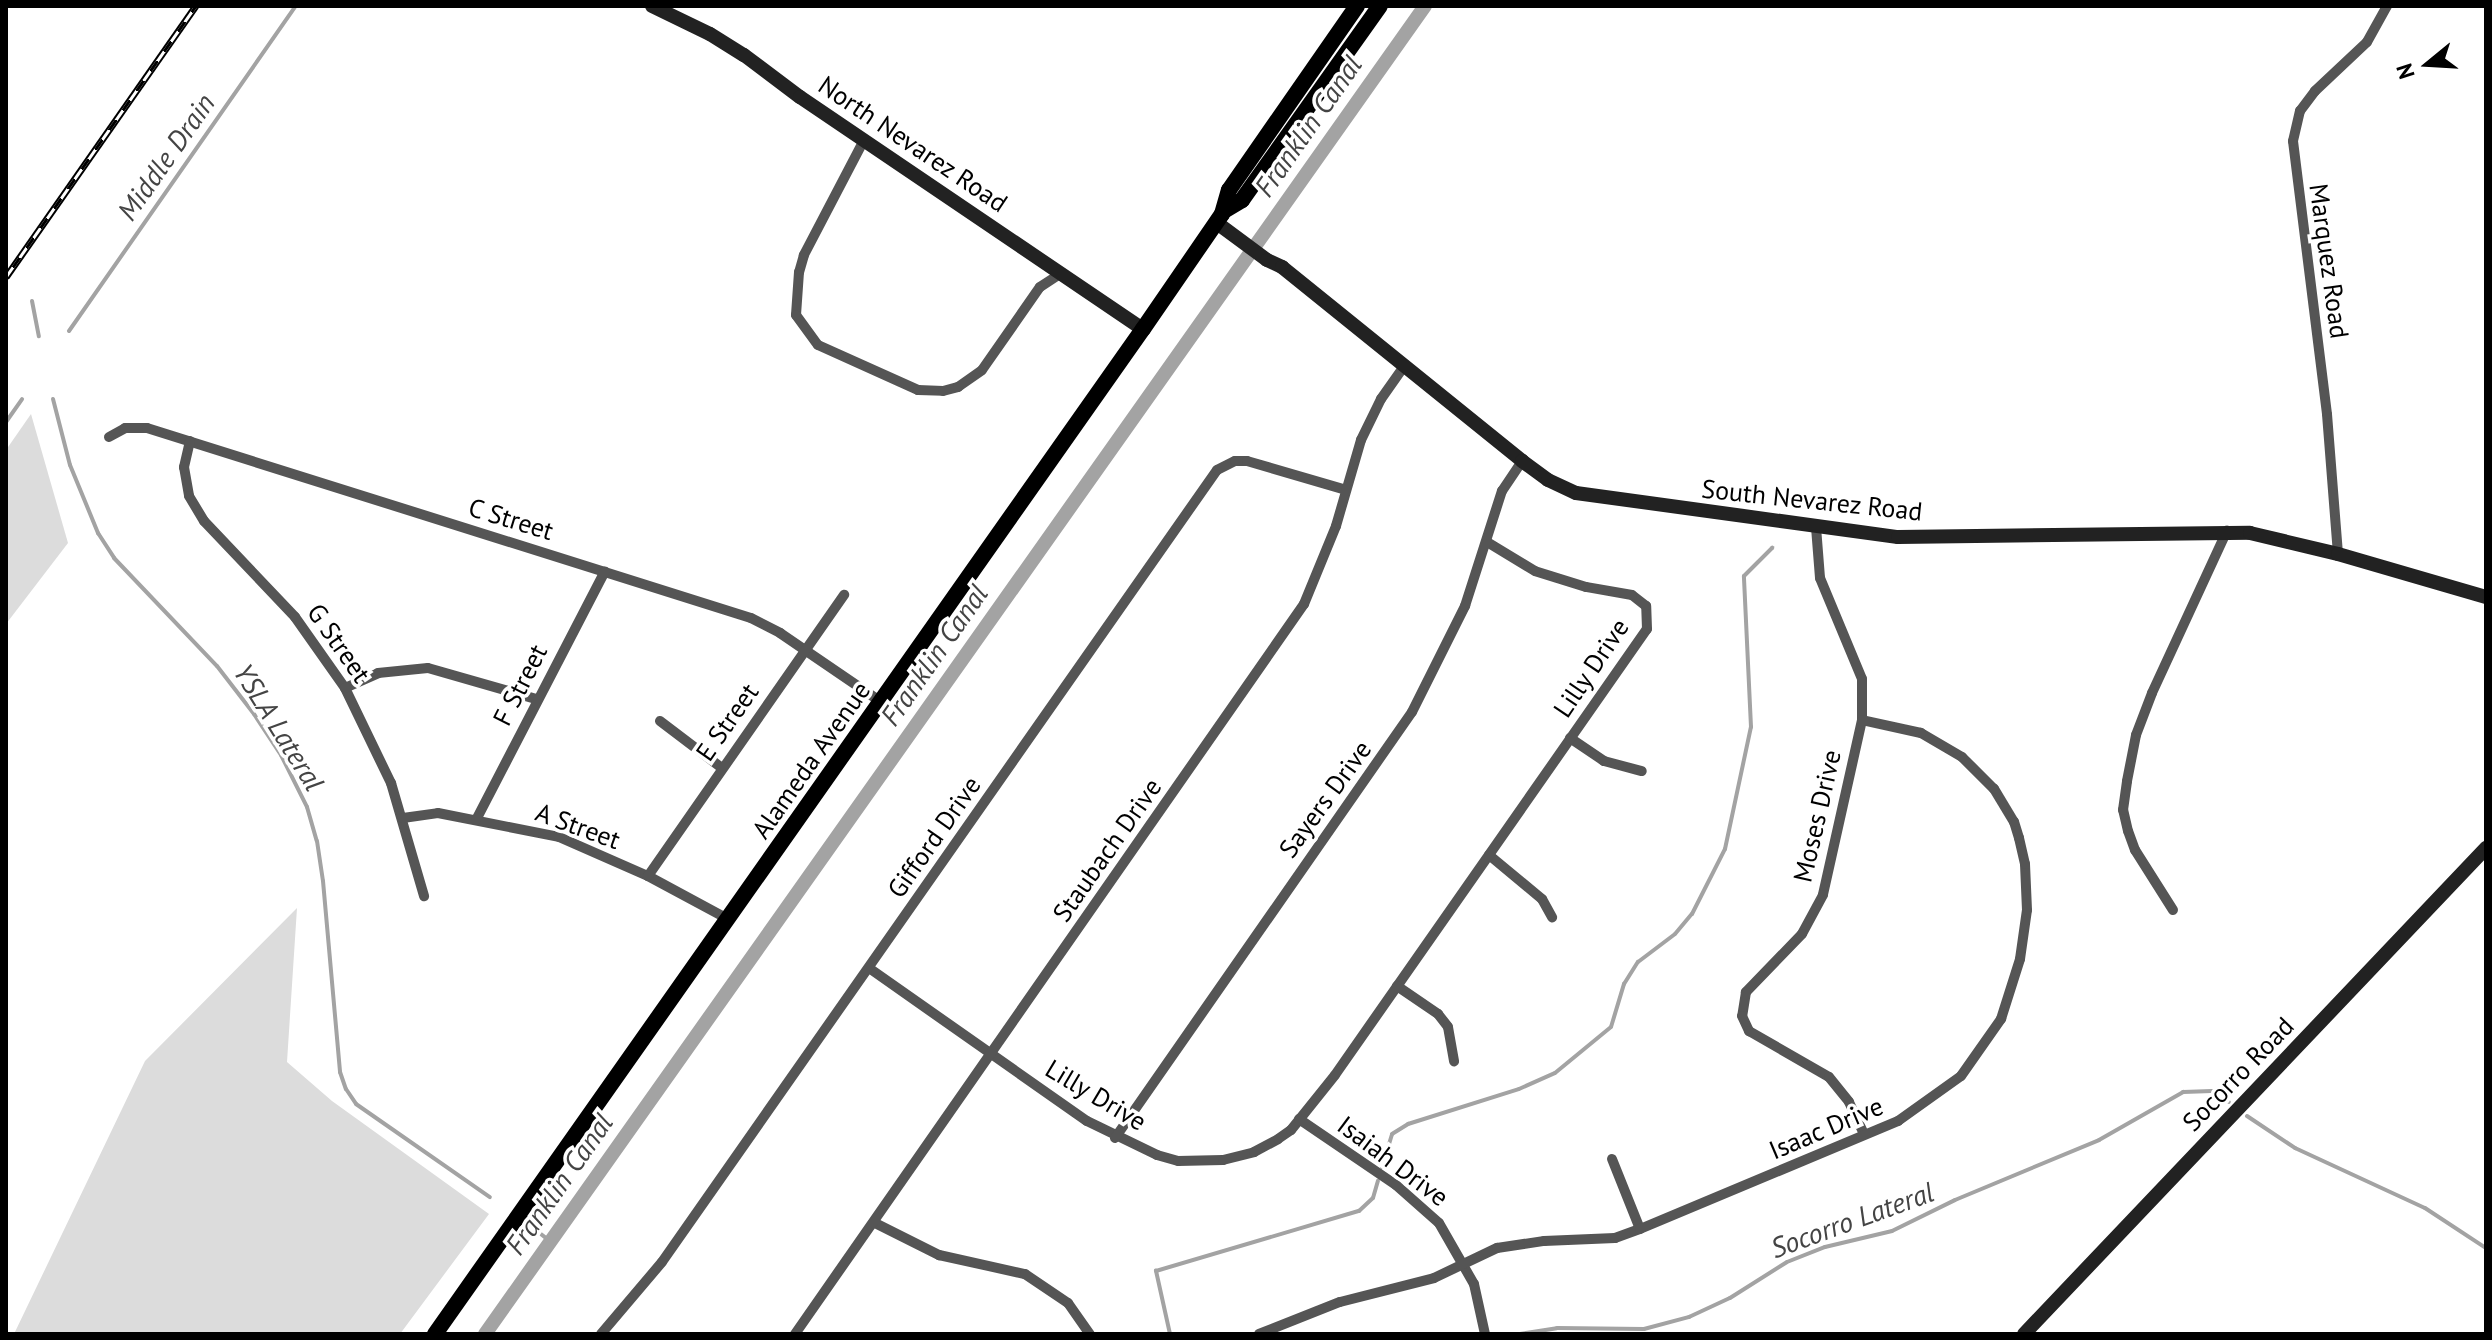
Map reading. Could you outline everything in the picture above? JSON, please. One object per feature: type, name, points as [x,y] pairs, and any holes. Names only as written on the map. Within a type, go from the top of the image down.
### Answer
[{"type":"main road","name":"Alameda Avenue","points":[[1223,222],[1229,190],[1357,6]]},
{"type":"main road","name":"Alameda Avenue","points":[[435,1334],[1143,329],[1242,200],[1380,6]]},
{"type":"street","name":"North Nevarez Road","points":[[652,6],[710,34],[1143,329]]},
{"type":"street","name":"Marquez Road","points":[[2338,554],[2327,414],[2293,141],[2300,111],[2315,91],[2367,42],[2387,6]]},
{"type":"street","points":[[864,140],[804,255],[799,272],[796,315],[818,345],[918,390],[943,391],[958,387],[982,370],[1040,287],[1060,274]]},
{"type":"street","name":"South Nevarez Road","points":[[1223,222],[1264,258],[1282,267],[1522,461],[1548,480],[1591,498],[1909,537],[2227,531],[2265,536],[2338,554],[2486,597]]},
{"type":"street","name":"Staubach Drive","points":[[795,1334],[1304,604],[1336,526],[1375,409],[1405,365]]},
{"type":"street","name":"C Street","points":[[109,437],[137,426],[751,618],[881,702]]},
{"type":"street","name":"G Street","points":[[190,441],[184,476],[189,496],[199,513],[285,605],[345,688],[383,762],[403,818],[424,896]]},
{"type":"street","name":"Gifford Drive","points":[[601,1334],[662,1262],[1217,470],[1235,461],[1247,461],[1346,490]]},
{"type":"street","name":"Sayers Drive","points":[[1115,1138],[1412,712],[1465,606],[1502,491],[1522,461]]},
{"type":"street","name":"Moses Drive","points":[[1816,527],[1820,578],[1862,679],[1862,720],[1823,895],[1802,934],[1746,992],[1741,1004],[1743,1022],[1749,1031],[1821,1071],[1838,1088],[1864,1134]]},
{"type":"street","points":[[2173,910],[2131,841],[2123,810],[2127,781],[2136,735],[2152,693],[2227,531]]},
{"type":"street","name":"Lilly Drive","points":[[869,968],[990,1055],[1115,1138],[1178,1161],[1223,1160],[1254,1152],[1278,1139],[1319,1097],[1570,738],[1642,641],[1649,620],[1646,606],[1632,595],[1586,587],[1535,571],[1487,542]]},
{"type":"street","name":"F Street","points":[[476,820],[605,571]]},
{"type":"street","name":"E Street","points":[[648,876],[844,595]]},
{"type":"street","points":[[345,688],[378,673],[428,668],[536,699]]},
{"type":"street","name":"Isaac Drive","points":[[1259,1334],[1340,1302],[1434,1278],[1516,1244],[1615,1238],[1640,1229],[1912,1113],[1961,1076],[2012,994],[2027,910],[2025,864],[2019,838],[2014,822],[1994,789],[1962,757],[1921,733],[1862,720]]},
{"type":"street","points":[[660,721],[722,768]]},
{"type":"street","name":"Lilly Drive","points":[[1570,738],[1604,761],[1642,771]]},
{"type":"street","name":"A Street","points":[[403,818],[429,812],[559,837],[648,876],[728,919]]},
{"type":"street","name":"Socorro Road","points":[[2024,1334],[2486,848]]},
{"type":"street","points":[[1489,855],[1542,899],[1552,917]]},
{"type":"street","points":[[1397,986],[1438,1014],[1448,1027],[1454,1061]]},
{"type":"street","name":"Isaiah Drive","points":[[1299,1119],[1427,1209],[1448,1234],[1464,1263],[1478,1298],[1485,1334]]},
{"type":"street","points":[[1612,1159],[1640,1229]]},
{"type":"street","points":[[875,1223],[939,1255],[1025,1274],[1068,1303],[1090,1334]]},
{"type":"shaded area","points":[[31,414],[68,543],[6,624],[6,450]]},
{"type":"shaded area","points":[[297,908],[287,1062],[332,1101],[489,1214],[400,1334],[14,1334],[145,1061]]},
{"type":"waterway","name":"Middle Drain","points":[[69,331],[296,6]]},
{"type":"waterway","name":"Franklin Canal","points":[[485,1334],[1425,6]]},
{"type":"waterway","name":"YSLA Lateral","points":[[32,301],[39,336]]},
{"type":"waterway","name":"Middle Drain","points":[[6,422],[22,399]]},
{"type":"waterway","name":"YSLA Lateral","points":[[53,399],[70,465],[98,533],[114,558],[217,666],[254,714],[281,755],[307,807],[317,841],[323,881],[340,1072],[346,1089],[356,1104],[490,1197]]},
{"type":"waterway","points":[[1382,1167],[1392,1134],[1408,1124],[1519,1089],[1555,1073],[1611,1027],[1624,984],[1638,962],[1675,934],[1692,914],[1725,849],[1751,727],[1744,576],[1772,548]]},
{"type":"waterway","name":"Socorro Lateral","points":[[1520,1334],[1557,1328],[1644,1329],[1689,1317],[1730,1298],[1787,1262],[1825,1247],[1892,1231],[1955,1200],[2099,1140],[2183,1092],[2212,1091],[2229,1102]]},
{"type":"waterway","name":"Socorro Lateral","points":[[2247,1116],[2295,1148],[2425,1208],[2486,1248]]},
{"type":"waterway","points":[[1170,1334],[1156,1271],[1359,1211],[1373,1198],[1378,1181]]},
{"type":"waterway","name":"YSLA Lateral","points":[[537,1231],[550,1241]]},
{"type":"railway","points":[[6,277],[196,6]]}]
